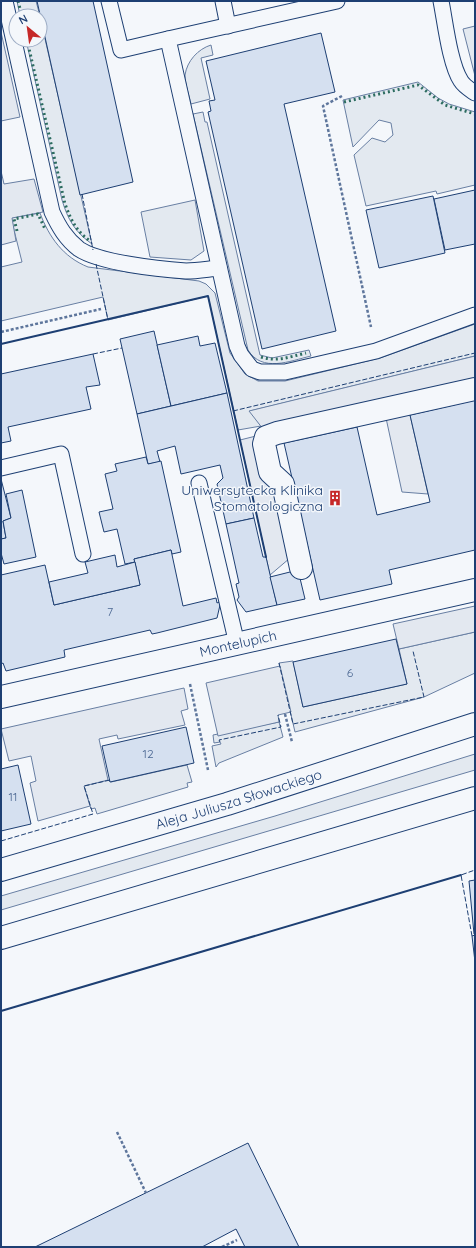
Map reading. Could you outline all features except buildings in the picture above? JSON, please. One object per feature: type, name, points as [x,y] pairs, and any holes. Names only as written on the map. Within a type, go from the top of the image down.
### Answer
[{"type":"main road","points":[[301,568],[283,484],[270,472],[264,444],[266,437],[277,433],[475,389]]},
{"type":"main road","name":"Montelupich","points":[[1,697],[475,590]]},
{"type":"main road","name":"Aleja Juliusza Słowackiego","points":[[1,870],[227,804],[475,724]]},
{"type":"main road","points":[[1,938],[475,798]]},
{"type":"lane","points":[[5,1],[52,212],[58,226],[68,239],[79,249],[103,260],[185,271],[219,268]]},
{"type":"lane","points":[[109,1],[121,50],[337,1]]},
{"type":"lane","points":[[223,1],[228,26]]},
{"type":"lane","points":[[441,1],[456,69],[460,80],[467,88],[475,93]]},
{"type":"lane","points":[[168,39],[237,346],[241,355],[252,369],[260,372],[285,372],[376,351],[475,315]]},
{"type":"lane","points":[[1,468],[61,454],[83,554]]},
{"type":"lane","points":[[199,483],[237,644]]},
{"type":"path","points":[[342,96],[323,106],[376,351]]},
{"type":"path","points":[[1,332],[101,310]]},
{"type":"path","points":[[189,680],[208,770]]},
{"type":"path","points":[[285,714],[292,742]]},
{"type":"path","points":[[117,1132],[146,1193]]},
{"type":"path","points":[[222,1247],[237,1240]]},
{"type":"shaded area","points":[[17,1],[36,1],[38,8],[18,8]]},
{"type":"shaded area","points":[[475,26],[475,76],[463,29]]},
{"type":"shaded area","points":[[1,32],[20,117],[1,121]]},
{"type":"shaded area","points":[[211,45],[213,55],[201,58],[210,99],[191,104],[186,82],[186,70],[194,56],[202,49]]},
{"type":"shaded area","points":[[28,48],[47,48],[92,244],[81,235],[73,225],[62,200]]},
{"type":"shaded area","points":[[418,82],[438,98],[449,104],[475,112],[475,185],[437,194],[436,191],[366,206],[354,155],[372,138],[385,142],[393,135],[391,123],[379,120],[353,147],[343,100]]},
{"type":"shaded area","points":[[203,112],[205,122],[207,122],[260,355],[272,358],[309,350],[311,356],[277,364],[261,361],[254,357],[248,350],[193,114]]},
{"type":"shaded area","points":[[1,171],[4,184],[34,179],[43,212],[12,218],[16,241],[1,245]]},
{"type":"shaded area","points":[[195,200],[204,251],[191,260],[150,257],[141,212]]},
{"type":"shaded area","points":[[40,213],[48,230],[64,252],[79,263],[88,267],[199,281],[206,284],[215,293],[230,353],[245,374],[258,381],[285,381],[380,358],[475,324],[475,356],[250,411],[261,426],[238,430],[208,296],[108,320],[103,297],[1,321],[1,267],[22,262],[11,218]]},
{"type":"shaded area","points":[[475,356],[475,380],[263,429],[249,411]]},
{"type":"shaded area","points":[[410,413],[428,494],[402,492],[386,418]]},
{"type":"shaded area","points":[[256,436],[254,444],[260,475],[276,494],[290,558],[270,575],[240,440]]},
{"type":"shaded area","points":[[475,606],[475,632],[399,649],[393,624]]},
{"type":"shaded area","points":[[475,632],[475,673],[424,697],[295,732],[279,663],[293,661],[303,707],[407,684],[399,649]]},
{"type":"shaded area","points":[[280,666],[291,712],[278,715],[279,722],[218,736],[206,683]]},
{"type":"shaded area","points":[[184,688],[188,709],[181,711],[185,725],[118,739],[117,735],[99,739],[108,780],[84,786],[90,806],[38,821],[30,783],[36,781],[31,756],[9,761],[1,729]]},
{"type":"shaded area","points":[[279,722],[283,737],[219,763],[216,767],[212,746],[221,744],[220,742],[214,743],[213,735]]},
{"type":"shaded area","points":[[475,754],[475,770],[1,910],[1,896],[275,816]]},
{"type":"shaded area","points":[[187,765],[192,782],[187,783],[188,787],[97,814],[95,808],[91,809],[84,786],[108,780],[111,782]]},
{"type":"hedge","points":[[18,1],[20,8]]},
{"type":"hedge","points":[[29,48],[65,204],[74,225],[90,241]]},
{"type":"hedge","points":[[344,102],[418,85],[445,105],[475,114]]},
{"type":"hedge","points":[[17,231],[14,219],[38,214],[45,229]]},
{"type":"hedge","points":[[261,357],[278,359],[306,353]]},
{"type":"fence","points":[[82,194],[93,250]]},
{"type":"fence","points":[[96,264],[108,320]]},
{"type":"fence","points":[[93,354],[122,348]]},
{"type":"fence","points":[[233,411],[475,353]]},
{"type":"fence","points":[[279,663],[293,724],[424,697],[413,651]]},
{"type":"fence","points":[[220,742],[219,740],[281,727],[278,715]]},
{"type":"fence","points":[[1,841],[93,814],[84,786],[110,780]]},
{"type":"fence","points":[[472,936],[461,875],[475,870]]},
{"type":"wall","points":[[1,344],[208,296],[266,557]]},
{"type":"wall","points":[[1,1011],[461,875]]},
{"type":"place","name":"Uniwersytecka Klinika Stomatologiczna","points":[[335,498]]}]
